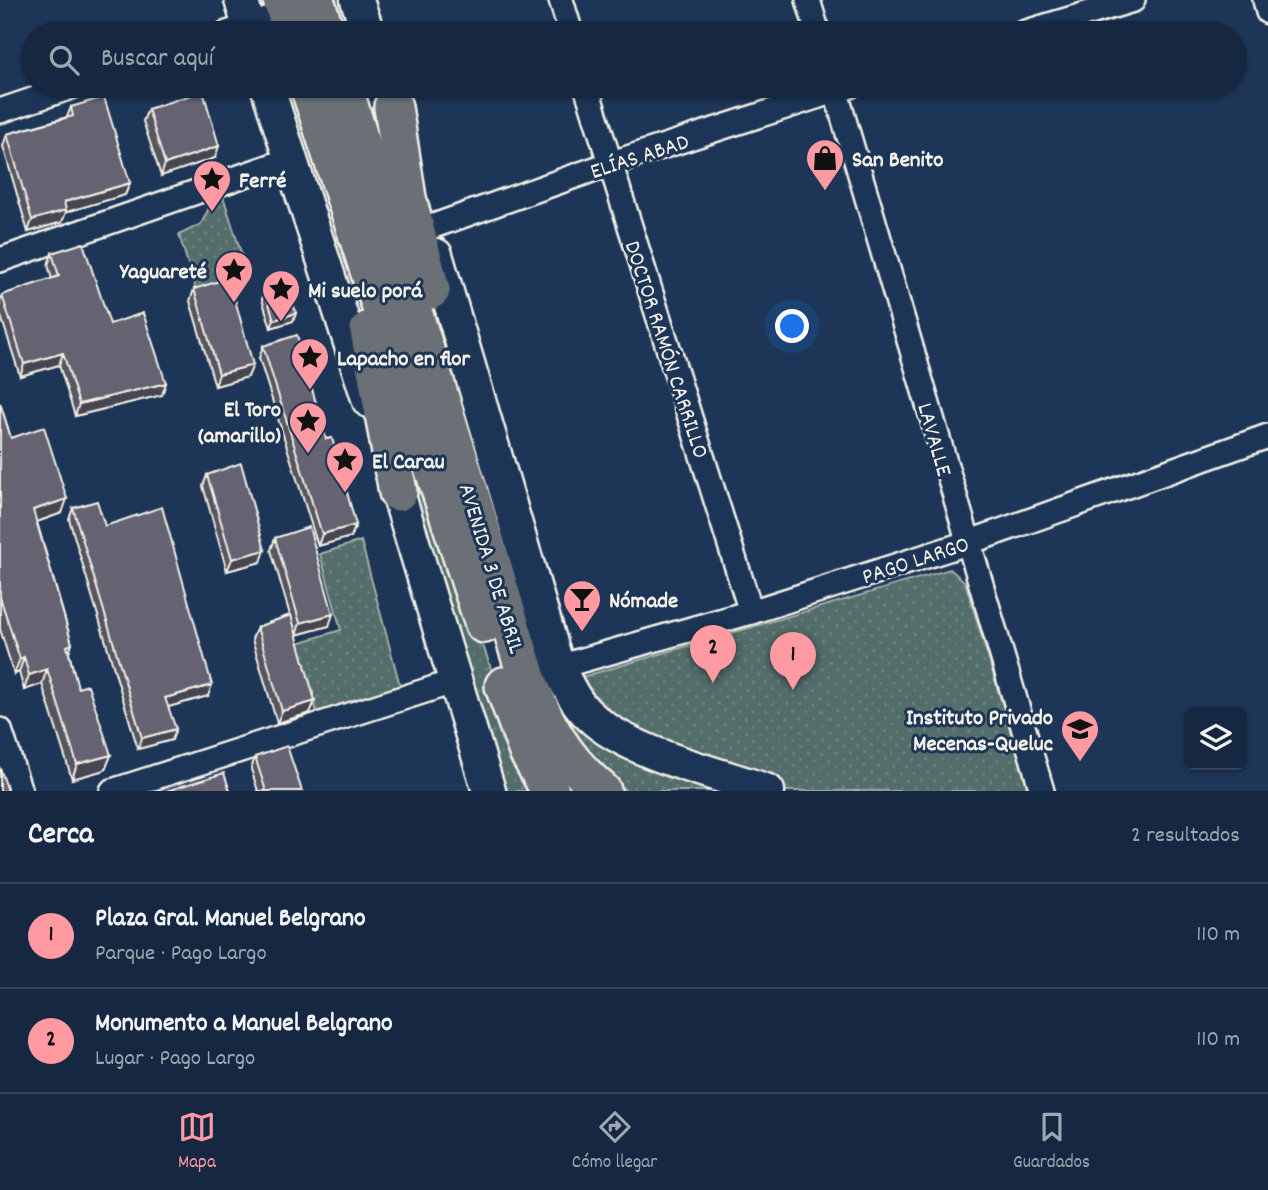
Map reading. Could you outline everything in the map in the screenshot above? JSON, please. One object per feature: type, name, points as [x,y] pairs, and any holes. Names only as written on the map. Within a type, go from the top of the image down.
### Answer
[{"type":"highway","points":[[308,98],[318,148],[368,326],[398,492]]},
{"type":"highway","name":"AVENIDA 3 DE ABRIL","points":[[310,98],[513,713],[528,752],[550,791]]},
{"type":"highway","name":"AVENIDA 3 DE ABRIL","points":[[347,98],[515,644],[541,717],[563,753],[602,791]]},
{"type":"highway","points":[[389,98],[407,198],[470,442],[485,541]]},
{"type":"main road","points":[[357,0],[364,21]]},
{"type":"main road","points":[[271,98],[398,492],[489,791]]},
{"type":"main road","name":"AVENIDA 3 DE ABRIL","points":[[390,98],[558,667],[578,703],[590,717],[619,737],[768,791]]},
{"type":"street","points":[[561,0],[567,21]]},
{"type":"street","points":[[808,0],[814,21]]},
{"type":"street","points":[[1063,21],[1133,0]]},
{"type":"street","points":[[1265,0],[1268,12]]},
{"type":"street","points":[[254,21],[306,12]]},
{"type":"street","points":[[0,111],[38,98]]},
{"type":"street","name":"DOCTOR RAMÓN CARRILLO","points":[[590,98],[751,611]]},
{"type":"street","name":"ELÍAS ABAD","points":[[428,228],[807,98]]},
{"type":"street","name":"LAVALLE","points":[[843,98],[967,542],[1042,791]]},
{"type":"street","points":[[0,261],[290,159]]},
{"type":"street","name":"PAGO LARGO","points":[[558,667],[751,611],[967,542],[1268,436]]},
{"type":"street","points":[[112,791],[456,681]]},
{"type":"street","points":[[1,739],[20,791]]},
{"type":"green space","points":[[223,196],[247,272],[196,289],[179,235],[201,224],[213,200]]},
{"type":"green space","points":[[407,420],[511,728],[543,791],[501,791],[396,433]]},
{"type":"green space","points":[[474,423],[580,717],[740,791],[626,791],[564,733],[497,532]]},
{"type":"green space","points":[[361,541],[401,689],[317,713],[298,643],[341,630],[320,554]]},
{"type":"green space","points":[[950,569],[965,582],[1029,791],[787,791],[659,748],[594,702],[582,677]]},
{"type":"building","points":[[104,98],[130,183],[64,202],[66,210],[32,220],[7,134],[73,116],[71,107]]},
{"type":"building","points":[[182,98],[205,98],[219,146],[165,164],[148,109]]},
{"type":"building","points":[[83,243],[110,324],[143,313],[166,383],[79,404],[63,353],[24,364],[2,295],[59,276],[52,253]]},
{"type":"building","points":[[229,278],[253,365],[219,374],[194,289]]},
{"type":"building","points":[[287,283],[296,313],[274,320],[265,291]]},
{"type":"building","points":[[297,335],[326,439],[332,438],[356,525],[322,534],[263,346]]},
{"type":"building","points":[[0,403],[11,438],[44,427],[67,499],[33,510],[72,644],[67,646],[78,688],[88,685],[111,755],[77,764],[47,669],[29,675],[24,657],[20,659],[0,597]]},
{"type":"building","points":[[241,463],[265,550],[232,559],[207,475]]},
{"type":"building","points":[[97,501],[105,526],[162,507],[212,685],[165,698],[176,729],[142,738],[73,508]]},
{"type":"building","points":[[309,527],[333,614],[300,623],[275,538]]},
{"type":"building","points":[[291,615],[315,701],[282,711],[257,627]]},
{"type":"building","points":[[287,746],[302,791],[266,791],[255,757]]},
{"type":"building","points":[[0,768],[8,791],[0,791]]},
{"type":"building","points":[[224,773],[230,791],[166,791]]},
{"type":"place","name":"San Benito","points":[[825,192]]},
{"type":"place","name":"Ferré","points":[[212,213]]},
{"type":"place","name":"Yaguareté","points":[[234,304]]},
{"type":"place","name":"Mi suelo porá","points":[[281,323]]},
{"type":"place","name":"Lapacho en flor","points":[[310,391]]},
{"type":"place","name":"El Toro (amarillo)","points":[[308,455]]},
{"type":"place","name":"El Carau","points":[[345,494]]},
{"type":"place","name":"Nómade","points":[[582,633]]},
{"type":"place","name":"Monumento a Manuel Belgrano","points":[[713,683]]},
{"type":"place","name":"Plaza Gral. Manuel Belgrano","points":[[793,690]]},
{"type":"place","name":"Instituto Privado Mecenas-Queluc","points":[[1080,763]]}]
